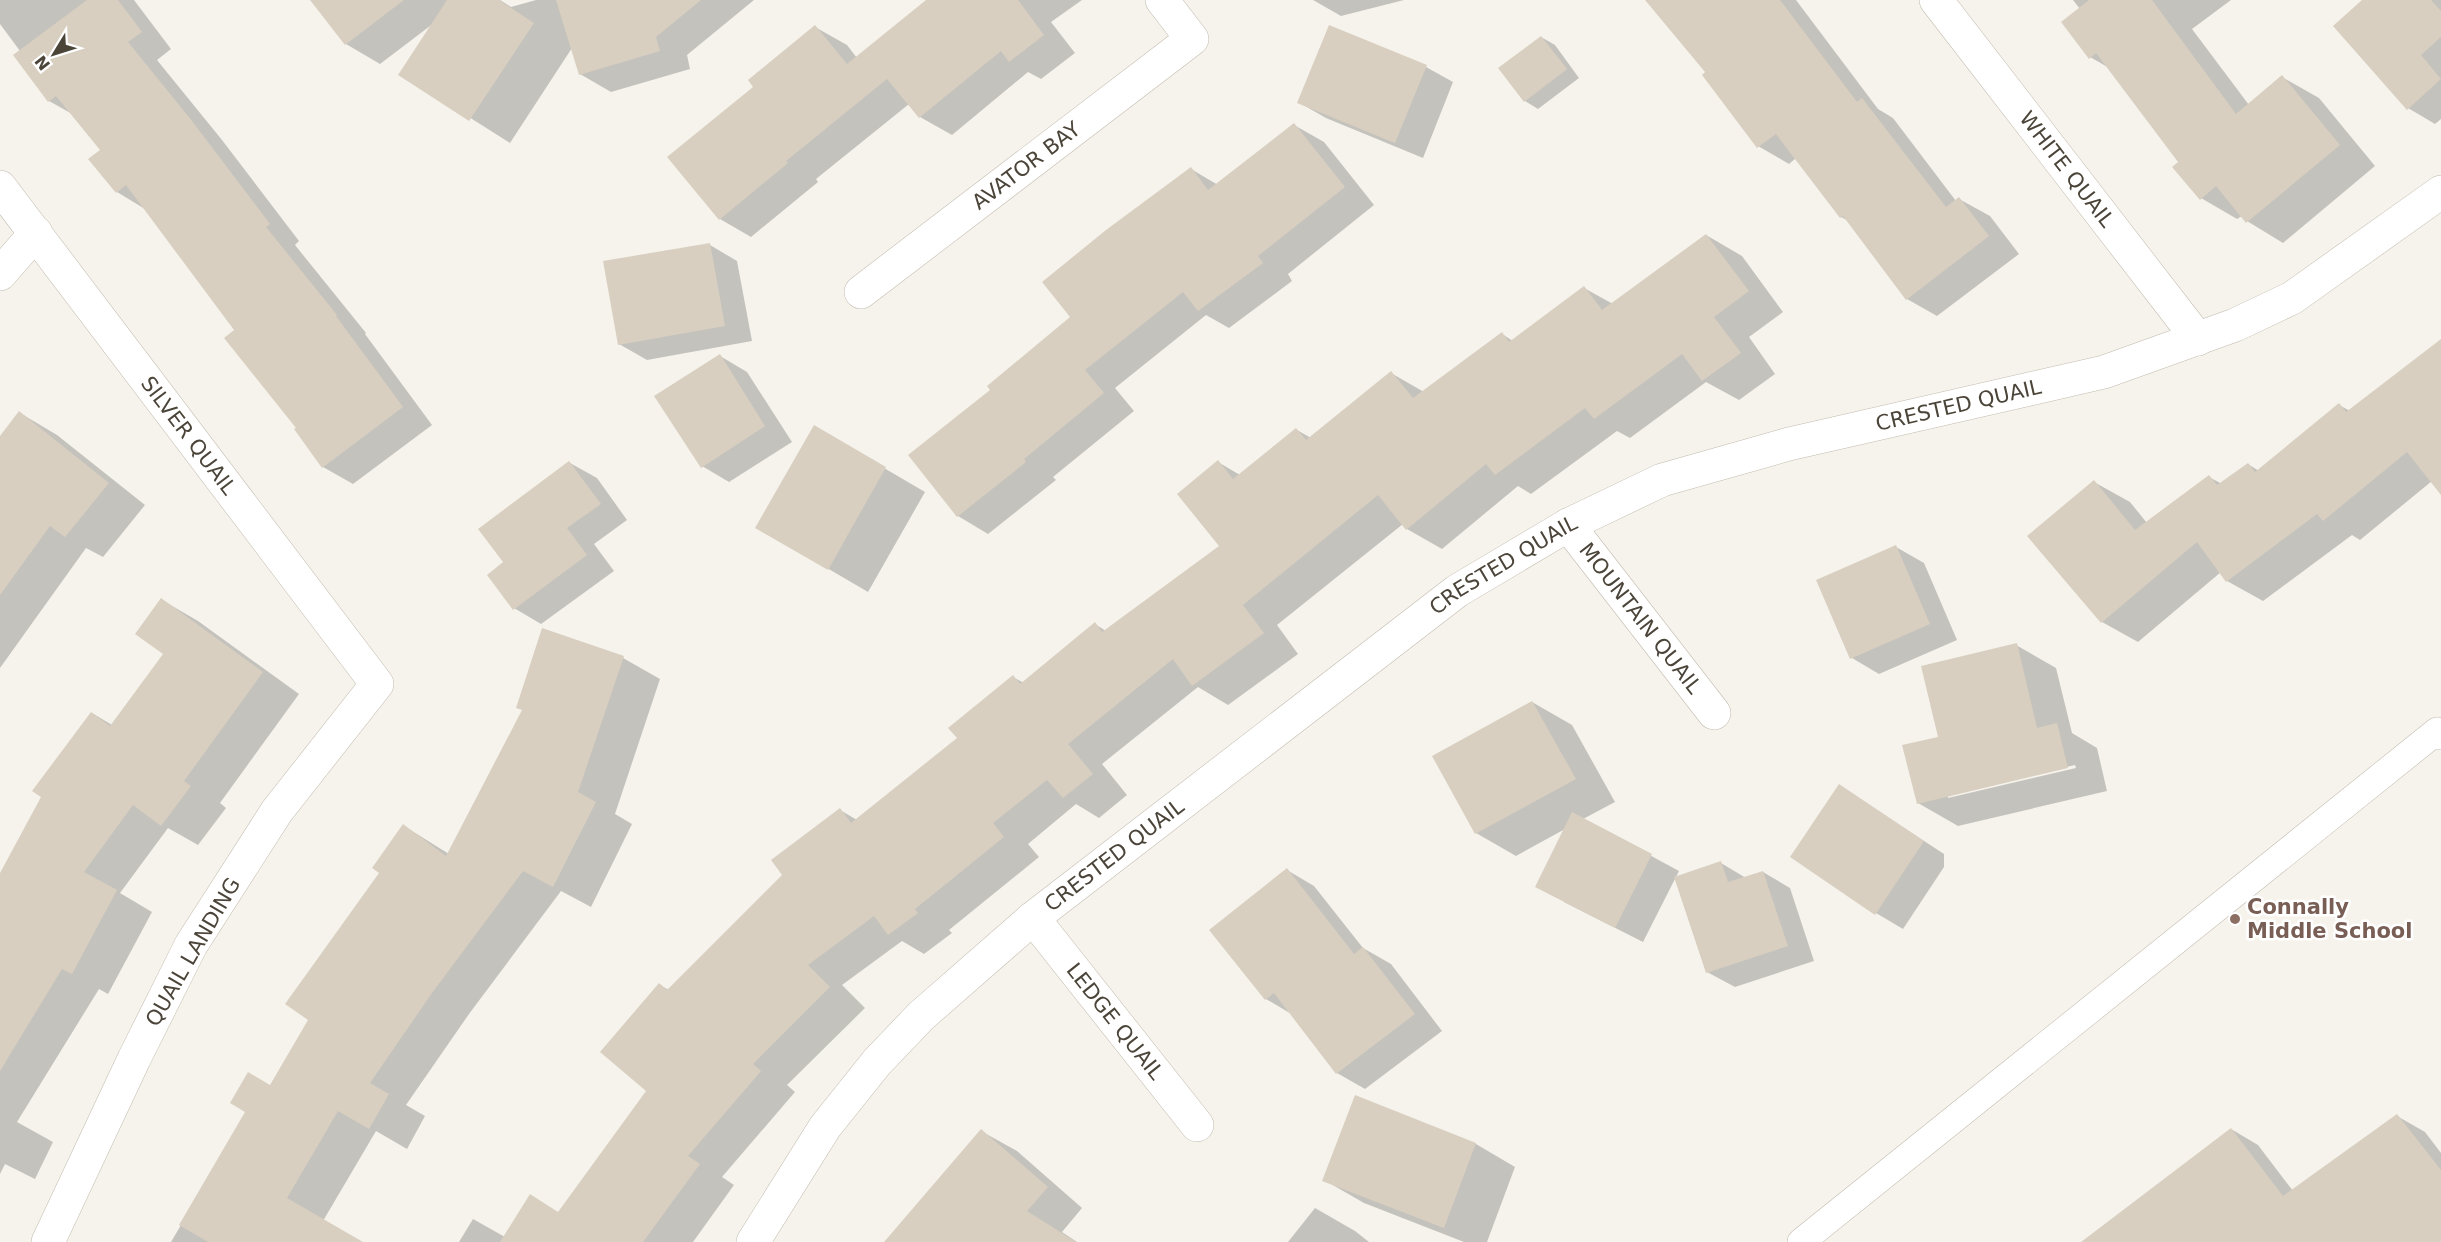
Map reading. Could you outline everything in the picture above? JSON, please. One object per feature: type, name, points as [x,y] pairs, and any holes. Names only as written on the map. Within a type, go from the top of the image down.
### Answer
[{"type":"street","name":"AVATOR BAY","points":[[861,292],[1192,39],[1162,0]]},
{"type":"street","name":"WHITE QUAIL","points":[[1935,0],[2198,339]]},
{"type":"street","name":"SILVER QUAIL","points":[[0,187],[377,684]]},
{"type":"street","name":"CRESTED QUAIL","points":[[753,1242],[825,1126],[877,1062],[921,1016],[1033,918],[1457,591],[1568,525],[1662,480],[1789,444],[2104,372],[2235,325],[2292,298],[2441,192]]},
{"type":"street","points":[[0,274],[36,233]]},
{"type":"street","name":"MOUNTAIN QUAIL","points":[[1568,525],[1714,713]]},
{"type":"street","name":"QUAIL LANDING","points":[[48,1242],[134,1059],[191,945],[277,811],[377,684]]},
{"type":"street","name":"LEDGE QUAIL","points":[[1033,918],[1197,1125]]},
{"type":"lane","points":[[1801,1242],[2440,731]]},
{"type":"building","points":[[87,0],[118,0],[142,32],[128,42],[192,121],[270,224],[266,227],[337,315],[403,407],[322,468],[294,429],[296,428],[224,338],[234,330],[126,185],[116,193],[88,159],[100,150],[56,96],[48,102],[13,55]]},
{"type":"building","points":[[310,0],[404,0],[345,45]]},
{"type":"building","points":[[447,0],[499,0],[534,23],[469,121],[398,75]]},
{"type":"building","points":[[556,0],[701,0],[656,37],[660,51],[579,75]]},
{"type":"building","points":[[926,0],[1018,0],[1044,35],[1009,62],[1001,51],[919,118],[887,79],[786,161],[788,163],[719,220],[667,157],[753,87],[748,80],[815,25],[847,64]]},
{"type":"building","points":[[1645,0],[1780,0],[1857,102],[1862,98],[1946,207],[1959,197],[1989,236],[1906,300],[1843,216],[1840,218],[1776,134],[1757,148],[1702,75],[1705,72]]},
{"type":"building","points":[[2089,0],[2152,0],[2236,114],[2282,75],[2340,145],[2246,223],[2216,186],[2200,200],[2172,167],[2178,162],[2096,53],[2089,59],[2061,22]]},
{"type":"building","points":[[2362,0],[2431,0],[2441,11],[2441,37],[2421,55],[2441,79],[2407,110],[2333,26]]},
{"type":"building","points":[[1329,25],[1427,65],[1395,143],[1297,103]]},
{"type":"building","points":[[1541,36],[1567,69],[1524,102],[1498,68]]},
{"type":"building","points":[[1294,123],[1345,187],[1258,256],[1263,263],[1198,311],[1183,292],[1085,370],[1104,393],[1024,459],[1026,462],[957,517],[908,455],[990,390],[987,386],[1070,317],[1042,282],[1106,230],[1191,167],[1208,190]]},
{"type":"building","points":[[1706,234],[1749,291],[1714,317],[1741,353],[1702,381],[1682,354],[1594,419],[1585,408],[1495,475],[1486,464],[1406,530],[1378,495],[1243,605],[1264,633],[1192,686],[1173,659],[1068,744],[1093,774],[1063,798],[1047,780],[993,823],[1004,837],[915,909],[918,913],[888,935],[874,916],[808,965],[830,987],[753,1064],[761,1071],[688,1156],[700,1164],[643,1242],[500,1242],[530,1194],[558,1212],[646,1091],[600,1052],[659,983],[667,990],[782,875],[771,860],[840,808],[851,823],[957,738],[948,728],[1013,675],[1020,684],[1095,622],[1102,632],[1219,546],[1177,494],[1218,460],[1233,479],[1296,428],[1306,440],[1391,371],[1413,398],[1502,332],[1509,342],[1584,286],[1602,310]]},
{"type":"building","points":[[710,243],[725,326],[618,345],[603,261]]},
{"type":"building","points":[[2441,339],[2441,495],[2407,452],[2323,521],[2317,514],[2226,582],[2197,542],[2101,623],[2027,536],[2094,480],[2135,530],[2209,475],[2217,485],[2248,463],[2255,472],[2339,403],[2346,412]]},
{"type":"building","points":[[720,354],[765,426],[701,468],[654,396]]},
{"type":"building","points":[[19,411],[109,483],[65,537],[50,526],[0,595],[0,436]]},
{"type":"building","points":[[814,425],[886,467],[828,570],[755,528]]},
{"type":"building","points":[[569,461],[601,504],[567,528],[587,555],[513,610],[487,575],[503,562],[478,529]]},
{"type":"building","points":[[1896,545],[1930,624],[1850,659],[1816,580]]},
{"type":"building","points":[[161,598],[263,672],[184,781],[191,786],[161,826],[133,805],[84,872],[117,890],[72,974],[62,969],[0,1071],[0,873],[41,797],[32,791],[91,712],[110,726],[163,654],[135,634]]},
{"type":"building","points":[[542,628],[624,656],[578,792],[596,802],[553,887],[523,871],[432,993],[370,1083],[389,1094],[369,1129],[338,1111],[287,1198],[363,1242],[208,1242],[179,1225],[245,1112],[230,1103],[248,1072],[270,1085],[308,1020],[285,1004],[379,873],[372,868],[403,824],[446,856],[522,710],[516,708]]},
{"type":"building","points":[[2017,643],[2037,728],[2057,723],[2068,768],[1917,804],[1902,745],[1938,737],[1921,666]]},
{"type":"building","points":[[1532,701],[1576,779],[1475,834],[1432,756]]},
{"type":"building","points":[[1839,784],[1924,841],[1875,915],[1790,857]]},
{"type":"building","points":[[1572,812],[1652,854],[1615,928],[1535,887]]},
{"type":"building","points":[[1721,861],[1728,882],[1763,871],[1788,946],[1706,973],[1674,877]]},
{"type":"building","points":[[1287,868],[1354,954],[1363,947],[1415,1014],[1336,1074],[1274,993],[1265,1000],[1209,930]]},
{"type":"building","points":[[1355,1095],[1476,1143],[1444,1228],[1322,1181]]},
{"type":"building","points":[[2397,1114],[2441,1170],[2441,1242],[2081,1242],[2231,1128],[2283,1196]]},
{"type":"building","points":[[981,1129],[1048,1187],[1027,1211],[1076,1242],[884,1242]]},
{"type":"place","name":"Connally Middle School","points":[[2235,919]]}]
